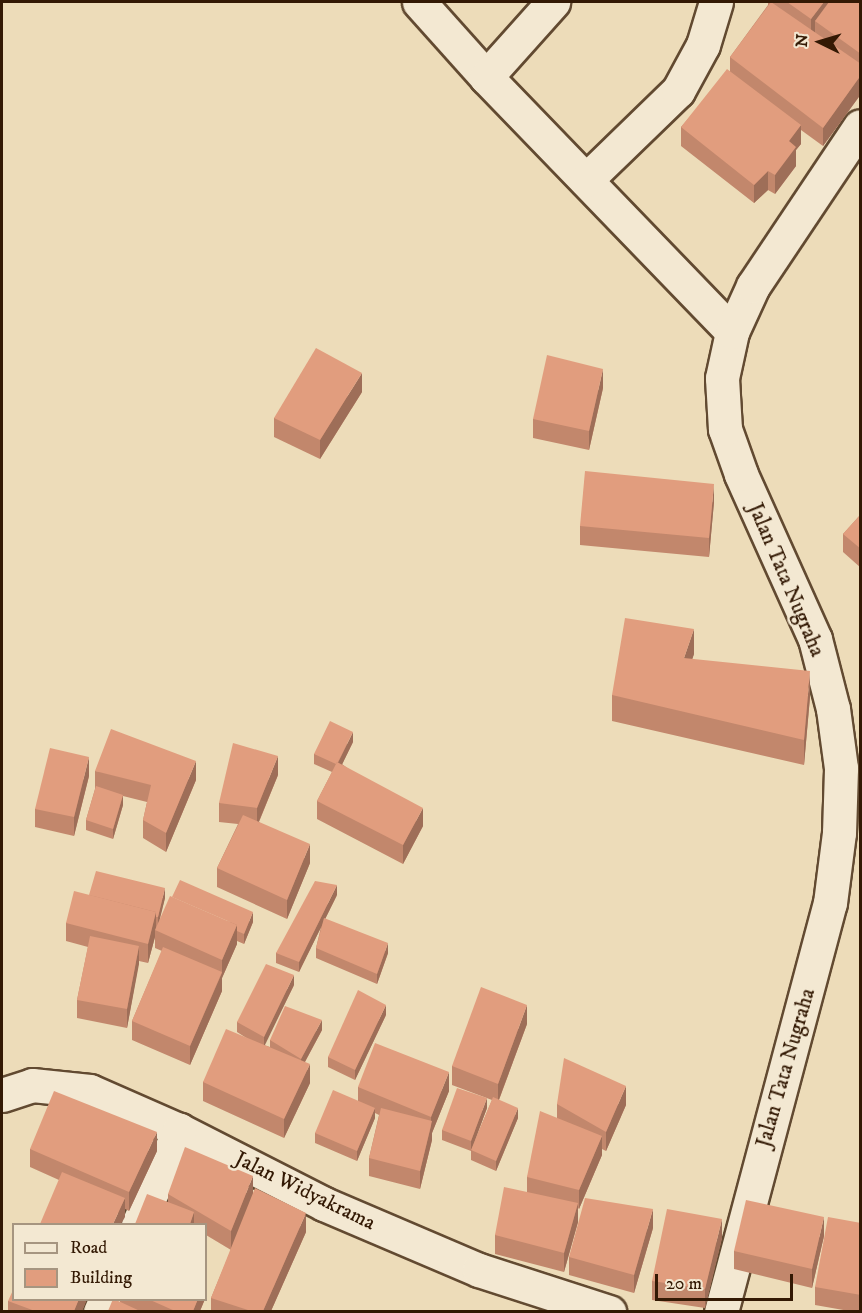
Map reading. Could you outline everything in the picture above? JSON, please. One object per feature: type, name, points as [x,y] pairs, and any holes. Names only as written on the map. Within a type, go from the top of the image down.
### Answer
[{"type":"street","points":[[419,2],[486,77],[732,332]]},
{"type":"street","points":[[486,77],[553,2]]},
{"type":"street","points":[[586,180],[678,91],[703,45],[716,2]]},
{"type":"street","name":"Jalan Tata Nugraha","points":[[722,1311],[830,903],[839,833],[841,768],[833,709],[815,639],[741,474],[725,429],[722,378],[732,332],[753,286],[861,126]]},
{"type":"street","name":"Jalan Widyakrama","points":[[2,1095],[32,1085],[90,1091],[179,1130],[324,1204],[479,1270],[534,1301],[609,1311]]},
{"type":"street","points":[[138,1223],[179,1130]]},
{"type":"building","points":[[771,2],[861,64],[861,75],[823,128],[730,57]]},
{"type":"building","points":[[787,2],[824,2],[811,19]]},
{"type":"building","points":[[829,2],[861,2],[861,54],[815,21]]},
{"type":"building","points":[[727,69],[801,125],[789,141],[796,147],[775,175],[768,171],[754,185],[681,127]]},
{"type":"building","points":[[316,348],[362,373],[320,440],[274,418]]},
{"type":"building","points":[[547,355],[603,369],[589,431],[533,419]]},
{"type":"building","points":[[585,471],[714,484],[709,538],[580,526]]},
{"type":"building","points":[[861,514],[861,549],[843,534]]},
{"type":"building","points":[[625,618],[694,629],[684,658],[810,671],[804,740],[612,695]]},
{"type":"building","points":[[330,721],[353,732],[336,764],[314,754]]},
{"type":"building","points":[[111,729],[196,761],[166,833],[143,820],[151,785],[95,771]]},
{"type":"building","points":[[233,743],[278,756],[257,808],[219,803]]},
{"type":"building","points":[[50,748],[89,757],[74,817],[35,809]]},
{"type":"building","points":[[337,762],[423,808],[403,845],[317,801]]},
{"type":"building","points":[[96,786],[123,795],[113,829],[86,820]]},
{"type":"building","points":[[243,815],[310,844],[287,900],[217,868]]},
{"type":"building","points":[[96,871],[165,888],[158,917],[156,917],[156,912],[89,895]]},
{"type":"building","points":[[180,880],[253,912],[244,934],[237,931],[237,925],[172,897]]},
{"type":"building","points":[[315,881],[337,885],[299,962],[276,953]]},
{"type":"building","points":[[74,891],[156,912],[148,944],[66,923]]},
{"type":"building","points":[[170,896],[237,925],[222,960],[155,930]]},
{"type":"building","points":[[324,918],[388,943],[377,974],[316,948]]},
{"type":"building","points":[[90,936],[139,946],[127,1009],[77,1000]]},
{"type":"building","points":[[163,947],[222,972],[190,1046],[132,1021]]},
{"type":"building","points":[[266,964],[294,975],[264,1037],[237,1022]]},
{"type":"building","points":[[481,987],[527,1005],[498,1084],[452,1066]]},
{"type":"building","points":[[358,990],[386,1005],[355,1070],[328,1057]]},
{"type":"building","points":[[285,1006],[322,1020],[301,1059],[270,1040]]},
{"type":"building","points":[[226,1029],[310,1064],[284,1119],[203,1082]]},
{"type":"building","points":[[375,1043],[449,1072],[431,1117],[358,1087]]},
{"type":"building","points":[[564,1058],[626,1086],[606,1132],[557,1104]]},
{"type":"building","points":[[457,1088],[487,1098],[471,1141],[442,1130]]},
{"type":"building","points":[[333,1090],[375,1108],[357,1151],[315,1133]]},
{"type":"building","points":[[54,1091],[157,1132],[129,1192],[30,1149]]},
{"type":"building","points":[[493,1097],[518,1108],[496,1161],[471,1150]]},
{"type":"building","points":[[381,1108],[432,1121],[420,1171],[369,1158]]},
{"type":"building","points":[[540,1111],[602,1136],[579,1190],[527,1177]]},
{"type":"building","points":[[185,1147],[253,1176],[231,1231],[168,1194]]},
{"type":"building","points":[[62,1172],[125,1198],[113,1223],[40,1223]]},
{"type":"building","points":[[504,1187],[578,1203],[564,1253],[495,1235]]},
{"type":"building","points":[[255,1188],[306,1213],[263,1311],[251,1311],[211,1298]]},
{"type":"building","points":[[147,1194],[194,1212],[190,1223],[135,1223]]},
{"type":"building","points":[[585,1198],[653,1209],[634,1275],[569,1257]]},
{"type":"building","points":[[746,1200],[824,1217],[812,1269],[734,1251]]},
{"type":"building","points":[[667,1209],[722,1219],[705,1289],[652,1281]]},
{"type":"building","points":[[828,1217],[861,1223],[861,1295],[815,1287]]},
{"type":"building","points":[[12,1292],[12,1301],[78,1301],[74,1311],[35,1311],[8,1301]]},
{"type":"building","points":[[112,1301],[118,1301],[140,1311],[108,1311]]},
{"type":"building","points":[[152,1301],[197,1301],[193,1311],[175,1311]]}]
